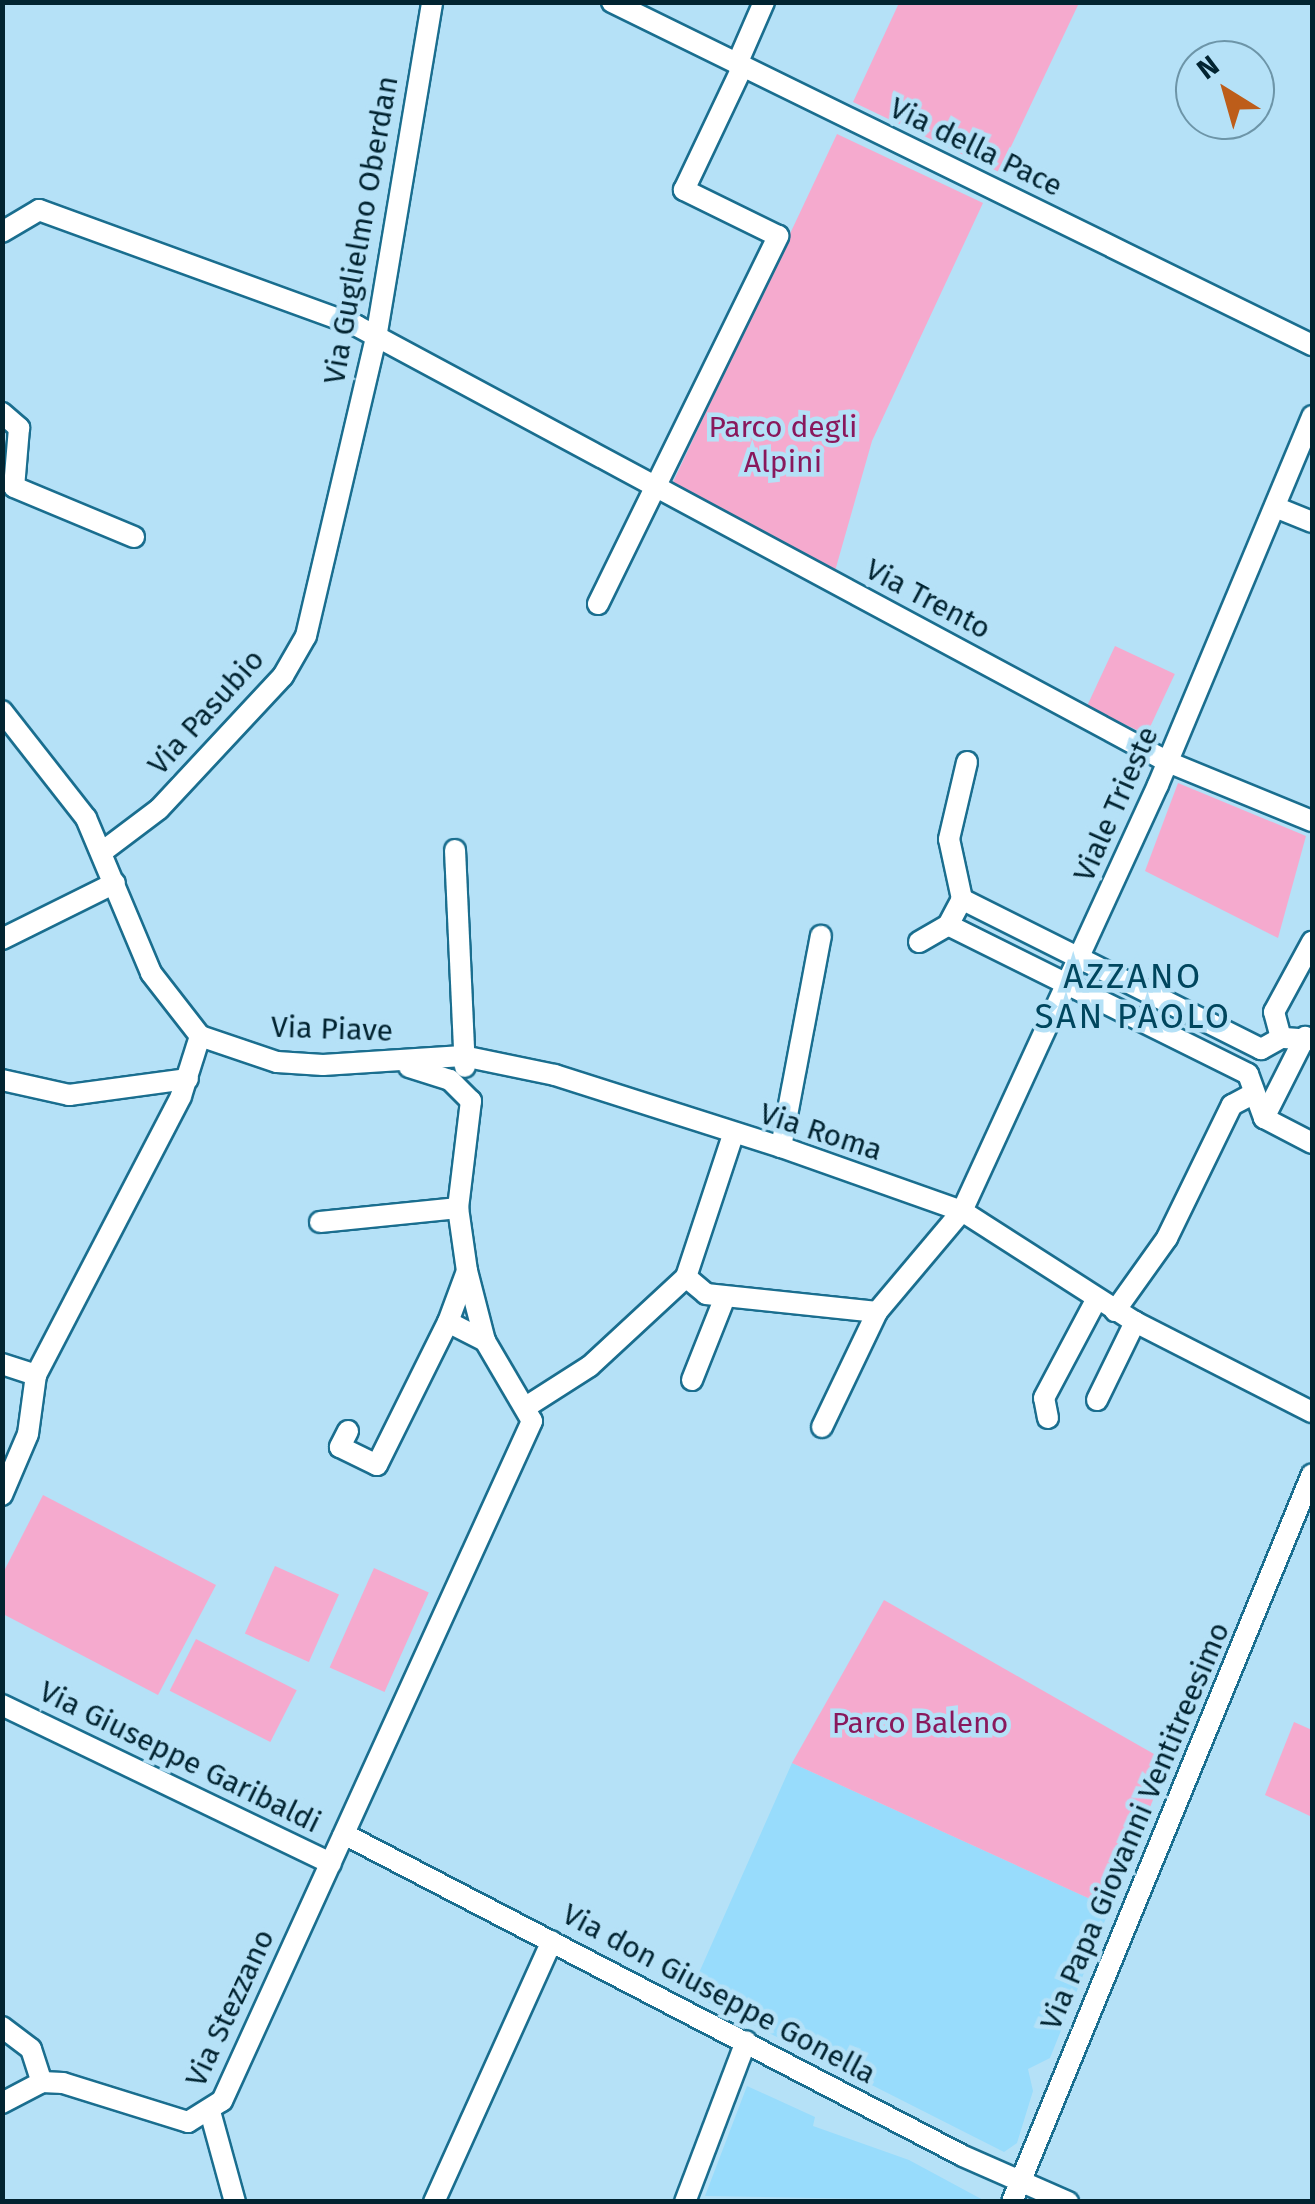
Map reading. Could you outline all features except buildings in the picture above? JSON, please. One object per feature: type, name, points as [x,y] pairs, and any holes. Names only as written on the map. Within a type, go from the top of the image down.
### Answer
[{"type":"street","name":"Via Guglielmo Oberdan","points":[[345,468],[376,338],[432,2]]},
{"type":"street","name":"Via della Pace","points":[[612,2],[1312,345]]},
{"type":"street","points":[[598,604],[659,490],[778,236],[684,190],[764,2]]},
{"type":"street","name":"Via Trento","points":[[2,232],[39,210],[376,338],[1168,762],[1312,821]]},
{"type":"street","points":[[2,413],[19,428],[14,487],[134,537]]},
{"type":"street","name":"Viale Trieste","points":[[822,1426],[877,1312],[962,1211],[1168,762],[1312,416]]},
{"type":"street","name":"Via Pasubio","points":[[102,852],[141,828],[283,676],[306,636],[345,468]]},
{"type":"street","points":[[1275,506],[1312,522]]},
{"type":"street","points":[[2,711],[61,778],[102,852],[151,973],[200,1036],[188,1078],[36,1374],[28,1434],[2,1495]]},
{"type":"street","points":[[919,942],[948,926],[962,899],[949,839],[968,762]]},
{"type":"street","points":[[454,850],[463,1056],[470,1102],[458,1208],[466,1271],[486,1341],[529,1405],[590,1366],[686,1277],[733,1135]]},
{"type":"street","points":[[2,939],[114,884]]},
{"type":"street","points":[[962,899],[1261,1048]]},
{"type":"street","points":[[948,926],[1248,1074]]},
{"type":"street","points":[[781,1147],[821,936]]},
{"type":"street","points":[[1281,1038],[1274,1012],[1312,942]]},
{"type":"street","name":"Via Piave","points":[[200,1036],[277,1062],[387,1064],[463,1056]]},
{"type":"street","points":[[1264,1118],[1309,1038],[1281,1038],[1261,1048],[1248,1074],[1249,1096],[1264,1118],[1312,1142]]},
{"type":"street","name":"Via Roma","points":[[463,1056],[555,1074],[962,1211],[1096,1300],[1312,1412]]},
{"type":"street","points":[[387,1064],[450,1080],[470,1102]]},
{"type":"street","points":[[2,1080],[69,1095],[188,1078]]},
{"type":"street","points":[[1116,1311],[1167,1238],[1232,1105],[1249,1096]]},
{"type":"street","points":[[320,1222],[458,1208]]},
{"type":"street","points":[[348,1431],[340,1447],[378,1465],[401,1398],[448,1322],[466,1271]]},
{"type":"street","points":[[686,1277],[725,1297],[877,1312]]},
{"type":"street","points":[[692,1380],[725,1297]]},
{"type":"street","points":[[1048,1418],[1044,1398],[1096,1300]]},
{"type":"street","points":[[448,1322],[486,1341]]},
{"type":"street","points":[[1097,1400],[1136,1322]]},
{"type":"street","points":[[2,1364],[36,1374]]},
{"type":"street","name":"Via Stezzano","points":[[42,2082],[165,2122],[211,2115],[331,1863],[532,1421],[529,1405]]},
{"type":"street","name":"Via Papa Giovanni Ventitreesimo","points":[[1012,2202],[1312,1474]]},
{"type":"street","name":"Via Giuseppe Garibaldi","points":[[2,1705],[331,1863]]},
{"type":"street","name":"Via don Giuseppe Gonella","points":[[344,1834],[1020,2181],[1068,2202]]},
{"type":"street","points":[[434,2202],[552,1941]]},
{"type":"street","points":[[2,2028],[30,2048],[42,2082],[2,2103]]},
{"type":"street","points":[[685,2202],[746,2041]]},
{"type":"street","points":[[211,2115],[235,2202]]},
{"type":"shaded area","points":[[792,1763],[1110,1908],[1050,2058],[1028,2069],[1033,2091],[1017,2143],[1004,2152],[690,1993]]},
{"type":"shaded area","points":[[747,2086],[815,2117],[813,2126],[909,2160],[985,2201],[705,2196]]},
{"type":"green space","points":[[899,3],[1079,3],[999,172],[853,102]]},
{"type":"green space","name":"Parco degli Alpini","points":[[837,134],[983,203],[872,441],[835,571],[672,484]]},
{"type":"green space","points":[[1115,646],[1175,674],[1147,735],[1087,707]]},
{"type":"green space","points":[[1178,783],[1306,836],[1278,938],[1145,871]]},
{"type":"green space","points":[[43,1495],[216,1585],[158,1695],[3,1614],[3,1573]]},
{"type":"green space","points":[[275,1566],[339,1594],[309,1662],[245,1634]]},
{"type":"green space","points":[[374,1568],[429,1592],[384,1692],[330,1668]]},
{"type":"green space","name":"Parco Baleno","points":[[884,1600],[1168,1762],[1110,1908],[792,1763]]},
{"type":"green space","points":[[196,1639],[297,1690],[270,1742],[170,1691]]},
{"type":"green space","points":[[1294,1722],[1312,1730],[1312,1817],[1265,1795]]},
{"type":"district","name":"AZZANO SAN PAOLO","points":[[1133,996]]}]
